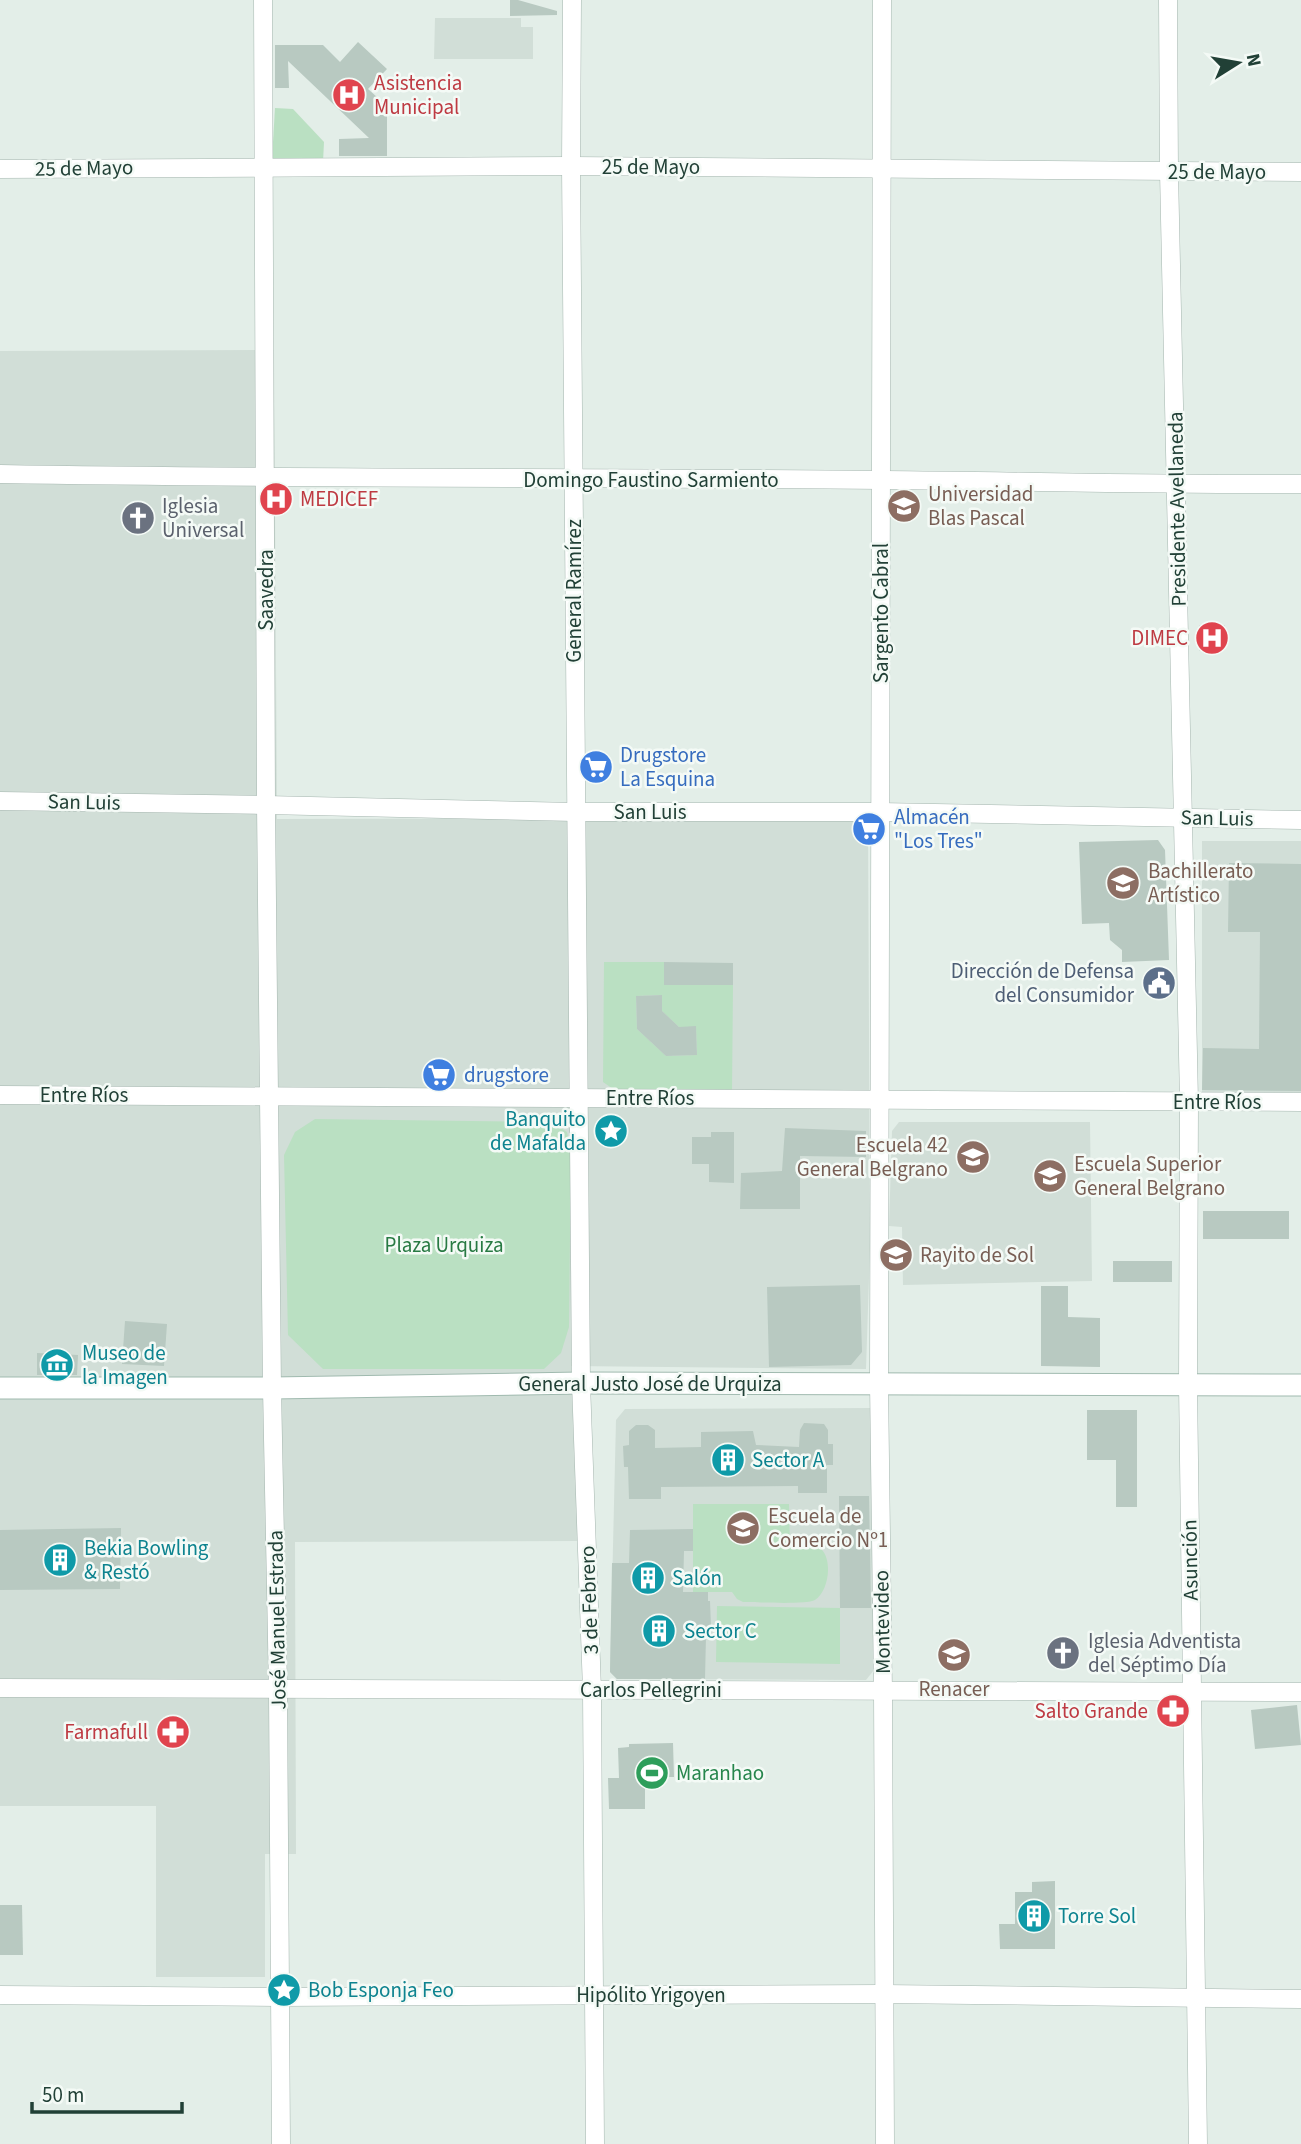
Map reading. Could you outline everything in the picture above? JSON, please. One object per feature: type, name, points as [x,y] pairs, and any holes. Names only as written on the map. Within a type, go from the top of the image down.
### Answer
[{"type":"street","name":"Saavedra","points":[[263,0],[266,805],[270,1095]]},
{"type":"street","name":"General Ramírez","points":[[572,0],[573,480],[580,1098]]},
{"type":"street","name":"Sargento Cabral","points":[[880,1100],[882,0]]},
{"type":"street","name":"Presidente Avellaneda","points":[[1168,0],[1169,172],[1189,1101]]},
{"type":"street","name":"25 de Mayo","points":[[0,169],[571,166],[1301,172]]},
{"type":"street","name":"Domingo Faustino Sarmiento","points":[[0,474],[1301,484]]},
{"type":"street","name":"San Luis","points":[[0,801],[576,812],[880,813],[1301,820]]},
{"type":"street","name":"Entre Ríos","points":[[0,1095],[1301,1102]]},
{"type":"street","name":"José Manuel Estrada","points":[[270,1095],[281,2144]]},
{"type":"street","name":"3 de Febrero","points":[[580,1098],[581,1383],[592,1690],[595,2144]]},
{"type":"street","name":"Montevideo","points":[[880,1100],[879,1383],[885,2144]]},
{"type":"street","name":"Asunción","points":[[1189,1101],[1188,1384],[1198,2144]]},
{"type":"street","name":"General Justo José de Urquiza","points":[[0,1388],[272,1388],[581,1383],[1301,1385]]},
{"type":"street","name":"Carlos Pellegrini","points":[[0,1688],[1301,1692]]},
{"type":"street","name":"Hipólito Yrigoyen","points":[[0,1995],[279,1997],[883,1994],[1301,1998]]},
{"type":"shaded area","points":[[435,18],[521,18],[521,27],[533,27],[533,59],[434,59]]},
{"type":"shaded area","points":[[274,350],[277,819],[868,818],[870,1248],[866,1369],[571,1366],[578,1541],[295,1542],[296,1854],[265,1854],[265,1977],[156,1977],[156,1806],[0,1806],[0,351]]},
{"type":"shaded area","name":"DIMEC","points":[[1199,625],[1225,625],[1225,650],[1199,651]]},
{"type":"shaded area","points":[[1202,841],[1301,841],[1301,1092],[1202,1092]]},
{"type":"shaded area","points":[[899,1122],[1090,1122],[1092,1281],[903,1285],[902,1227],[889,1226],[892,1131]]},
{"type":"shaded area","name":"Escuela de Comercio Nº1","points":[[872,1408],[874,1670],[866,1680],[617,1679],[610,1672],[616,1420],[625,1409]]},
{"type":"green space","points":[[275,108],[293,109],[324,142],[323,162],[272,159]]},
{"type":"green space","points":[[604,962],[664,962],[664,981],[670,985],[733,985],[732,1094],[619,1093],[603,1082]],"holes":[[[661,995],[662,1011],[679,1027],[696,1027],[697,1055],[666,1056],[637,1029],[636,996]]]},
{"type":"green space","name":"Plaza Urquiza","points":[[315,1119],[552,1122],[567,1132],[571,1151],[569,1327],[561,1353],[544,1369],[323,1369],[288,1335],[284,1155],[295,1132]]},
{"type":"green space","points":[[693,1504],[789,1504],[790,1547],[816,1547],[825,1555],[828,1576],[819,1596],[810,1602],[743,1602],[732,1592],[693,1592]]},
{"type":"green space","points":[[717,1606],[840,1608],[840,1664],[716,1662]]},
{"type":"building","points":[[510,0],[557,11],[557,15],[510,16]]},
{"type":"building","name":"Asistencia Municipal","points":[[358,42],[387,69],[368,89],[387,106],[387,156],[339,156],[339,139],[369,138],[288,61],[289,88],[275,88],[275,45],[323,45],[340,62]]},
{"type":"building","name":"Bachillerato Artístico","points":[[1158,840],[1165,850],[1169,960],[1122,962],[1122,950],[1110,940],[1109,923],[1082,924],[1079,842]]},
{"type":"building","points":[[1229,863],[1301,864],[1301,1091],[1202,1090],[1203,1048],[1259,1049],[1260,932],[1228,932]]},
{"type":"building","points":[[664,962],[733,963],[733,985],[664,985]]},
{"type":"building","points":[[662,995],[662,1011],[679,1027],[696,1026],[697,1055],[666,1056],[637,1029],[636,996]]},
{"type":"building","points":[[785,1128],[866,1131],[866,1157],[800,1156],[800,1209],[740,1209],[741,1173],[782,1171]]},
{"type":"building","points":[[711,1132],[734,1132],[734,1183],[709,1182],[709,1164],[692,1164],[692,1137],[711,1137]]},
{"type":"building","points":[[1203,1211],[1289,1211],[1289,1239],[1203,1239]]},
{"type":"building","points":[[1113,1261],[1172,1261],[1172,1282],[1113,1282]]},
{"type":"building","points":[[860,1285],[862,1352],[851,1365],[769,1367],[767,1287]]},
{"type":"building","points":[[1041,1286],[1068,1286],[1068,1317],[1100,1318],[1100,1367],[1041,1366]]},
{"type":"building","points":[[125,1321],[167,1324],[164,1366],[122,1364]]},
{"type":"building","name":"Museo de la Imagen","points":[[37,1353],[78,1355],[77,1375],[37,1375]]},
{"type":"building","points":[[1087,1410],[1137,1410],[1137,1507],[1116,1507],[1116,1460],[1087,1460]]},
{"type":"building","name":"Sector A","points":[[804,1423],[824,1424],[828,1430],[828,1444],[833,1444],[833,1465],[827,1465],[827,1493],[798,1493],[798,1486],[661,1487],[661,1499],[629,1499],[628,1467],[624,1467],[623,1446],[629,1445],[629,1431],[636,1425],[648,1425],[655,1430],[655,1448],[701,1447],[701,1432],[753,1431],[756,1445],[799,1447],[800,1430]]},
{"type":"building","points":[[839,1496],[869,1496],[871,1608],[840,1608]]},
{"type":"building","name":"Bekia Bowling & Restó","points":[[121,1528],[120,1589],[0,1590],[0,1530]]},
{"type":"building","points":[[693,1529],[693,1551],[684,1551],[683,1592],[708,1592],[711,1627],[707,1626],[705,1679],[617,1679],[610,1672],[612,1563],[629,1563],[630,1530]]},
{"type":"building","points":[[1297,1705],[1301,1745],[1255,1749],[1251,1710]]},
{"type":"building","name":"Maranhao","points":[[673,1743],[674,1777],[645,1777],[645,1809],[609,1809],[608,1778],[619,1778],[618,1748],[629,1747],[629,1744]]},
{"type":"building","name":"Torre Sol","points":[[1055,1881],[1055,1949],[1000,1949],[999,1924],[1015,1924],[1015,1892],[1032,1892],[1032,1882]]},
{"type":"building","points":[[0,1905],[22,1905],[23,1955],[0,1955]]},
{"type":"place","name":"Asistencia Municipal","points":[[349,95]]},
{"type":"place","name":"MEDICEF","points":[[276,499]]},
{"type":"place","name":"Universidad Blas Pascal","points":[[904,506]]},
{"type":"place","name":"Iglesia Universal","points":[[138,518]]},
{"type":"place","name":"DIMEC","points":[[1212,638]]},
{"type":"place","name":"Drugstore La Esquina","points":[[596,767]]},
{"type":"place","name":"Almacén \"Los Tres\"","points":[[869,829]]},
{"type":"place","name":"Bachillerato Artístico","points":[[1123,883]]},
{"type":"place","name":"Dirección de Defensa del Consumidor","points":[[1159,983]]},
{"type":"place","name":"drugstore","points":[[439,1075]]},
{"type":"place","name":"Banquito de Mafalda","points":[[611,1131]]},
{"type":"place","name":"Escuela 42 General Belgrano","points":[[973,1157]]},
{"type":"place","name":"Escuela Superior General Belgrano","points":[[1050,1176]]},
{"type":"place","name":"Rayito de Sol","points":[[896,1255]]},
{"type":"place","name":"Museo de la Imagen","points":[[57,1365]]},
{"type":"place","name":"Sector A","points":[[728,1460]]},
{"type":"place","name":"Escuela de Comercio Nº1","points":[[743,1528]]},
{"type":"place","name":"Bekia Bowling & Restó","points":[[60,1560]]},
{"type":"place","name":"Salón","points":[[648,1578]]},
{"type":"place","name":"Sector C","points":[[659,1631]]},
{"type":"place","name":"Iglesia Adventista del Séptimo Día","points":[[1063,1653]]},
{"type":"place","name":"Renacer","points":[[954,1655]]},
{"type":"place","name":"Salto Grande","points":[[1173,1711]]},
{"type":"place","name":"Farmafull","points":[[173,1732]]},
{"type":"place","name":"Maranhao","points":[[652,1773]]},
{"type":"place","name":"Torre Sol","points":[[1034,1916]]},
{"type":"place","name":"Bob Esponja Feo","points":[[284,1990]]}]
